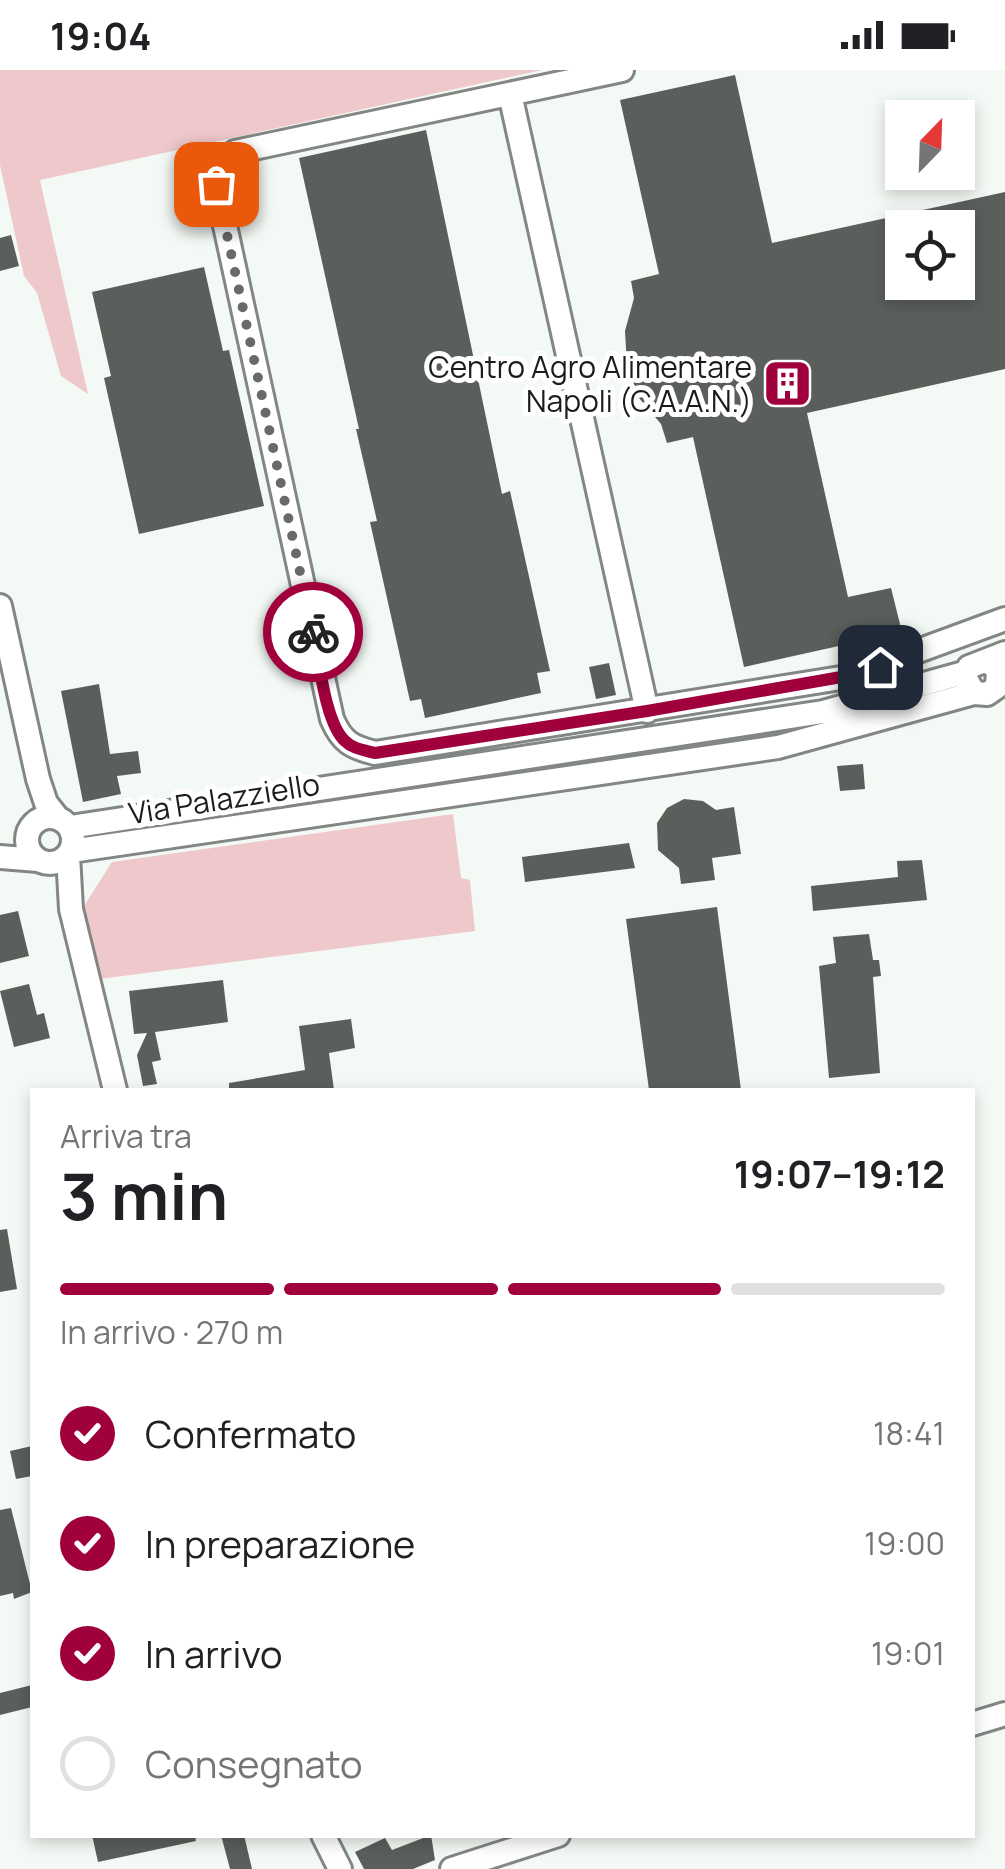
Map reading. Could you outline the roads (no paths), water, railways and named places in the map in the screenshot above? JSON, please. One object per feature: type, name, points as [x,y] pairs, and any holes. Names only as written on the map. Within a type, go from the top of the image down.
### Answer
[{"type":"street","points":[[622,70],[235,152],[221,165],[216,184],[332,720],[341,739],[354,748],[375,753],[847,676],[1005,619]]},
{"type":"street","points":[[510,94],[647,711]]},
{"type":"street","points":[[0,606],[48,824],[74,839],[56,857]]},
{"type":"street","name":"Via Palazziello","points":[[0,845],[48,824],[822,712],[990,678]]},
{"type":"street","name":"Via Palazziello","points":[[0,857],[56,857],[778,746],[990,678]]},
{"type":"street","points":[[48,824],[28,848],[56,857]]},
{"type":"street","points":[[56,857],[116,1088]]},
{"type":"street","points":[[975,1723],[1005,1714]]},
{"type":"street","points":[[324,1838],[340,1869]]},
{"type":"street","points":[[452,1869],[549,1838]]},
{"type":"place","name":"Centro Agro Alimentare Napoli (C.A.A.N.)","points":[[787,383]]}]
